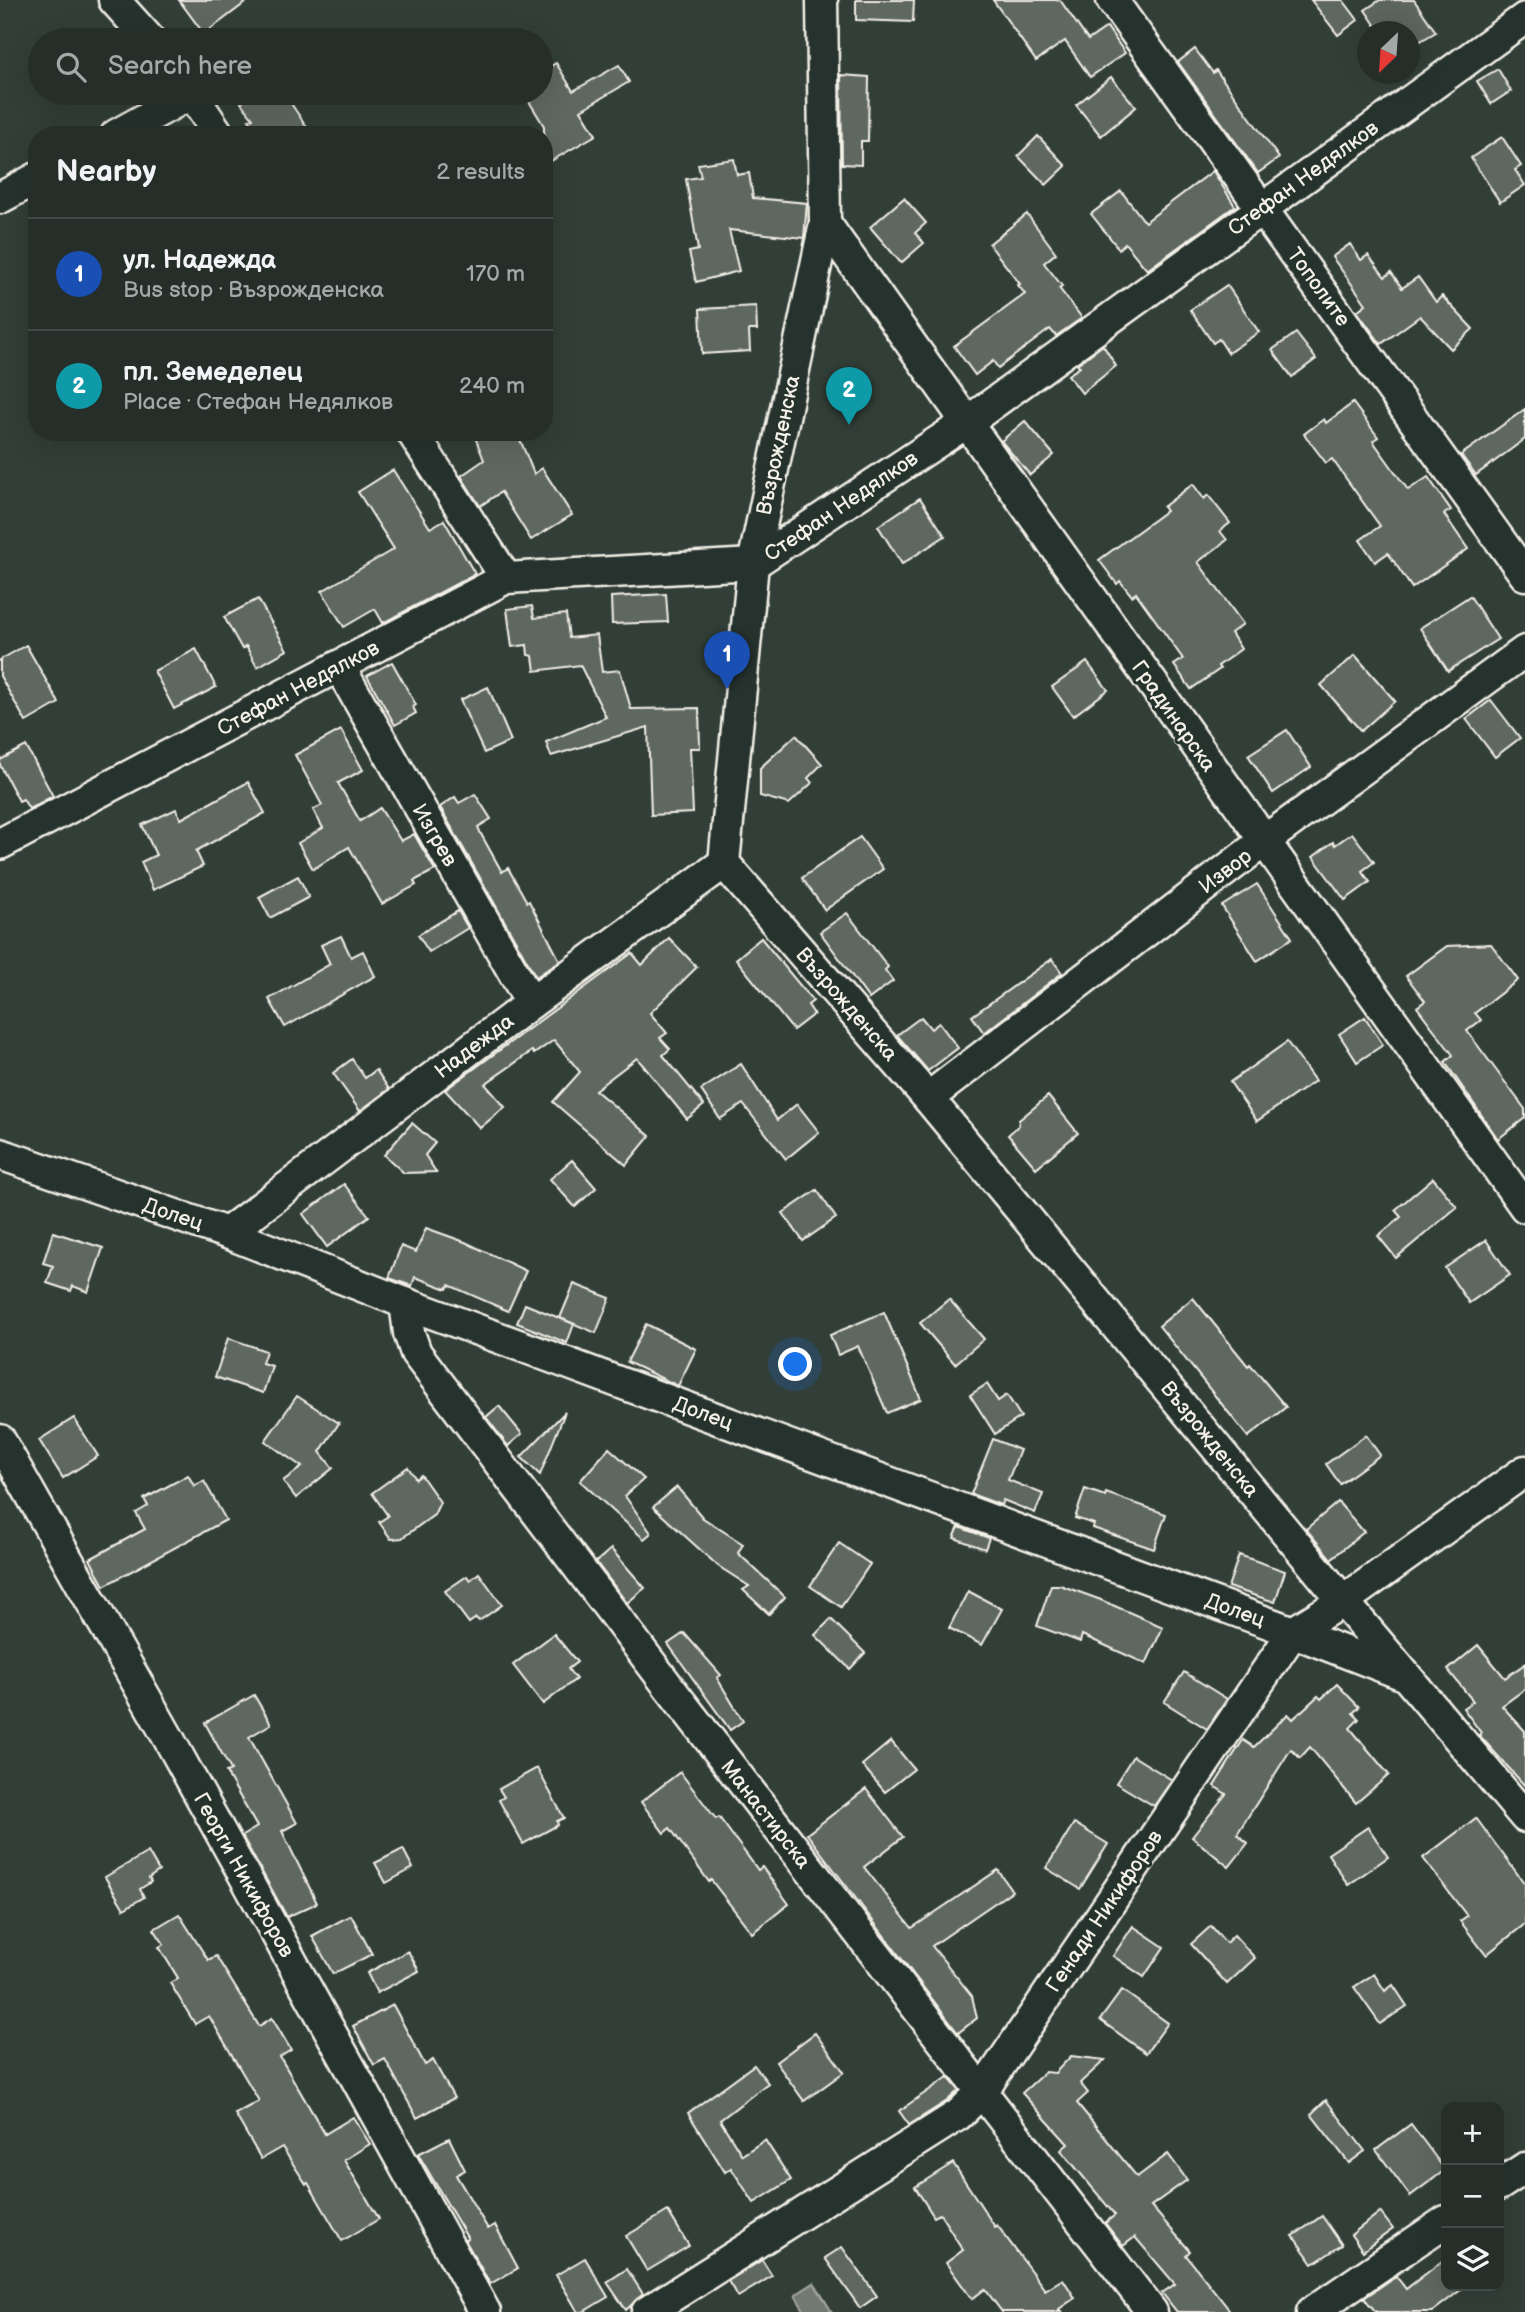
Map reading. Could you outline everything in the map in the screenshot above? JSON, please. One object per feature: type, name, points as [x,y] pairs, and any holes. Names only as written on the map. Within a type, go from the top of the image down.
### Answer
[{"type":"street","points":[[114,0],[139,28]]},
{"type":"street","name":"Възрожденска","points":[[822,0],[825,223],[753,564],[723,863],[928,1098],[1405,1676],[1525,1817]]},
{"type":"street","name":"Тополите","points":[[1112,0],[1525,575]]},
{"type":"street","name":"Стефан Недялков","points":[[0,844],[506,578],[753,564],[966,423],[1525,18]]},
{"type":"street","points":[[132,126],[170,105]]},
{"type":"street","points":[[200,105],[213,126]]},
{"type":"street","points":[[0,198],[28,183]]},
{"type":"street","name":"Градинарска","points":[[825,223],[1525,1208]]},
{"type":"street","points":[[418,441],[506,578]]},
{"type":"street","name":"Извор","points":[[928,1098],[1264,841],[1525,650]]},
{"type":"street","name":"Изгрев","points":[[339,666],[531,1003]]},
{"type":"street","name":"Надежда","points":[[227,1233],[531,1003],[723,863]]},
{"type":"street","name":"Долец","points":[[0,1154],[227,1233],[405,1303],[1405,1676]]},
{"type":"street","name":"Манастирска","points":[[405,1303],[409,1333],[416,1353],[668,1687],[1152,2312]]},
{"type":"street","name":"Георги Никифоров","points":[[0,1440],[170,1741],[485,2312]]},
{"type":"street","name":"Генади Никифоров","points":[[647,2312],[958,2115],[982,2092],[1293,1632],[1343,1601],[1525,1471]]},
{"type":"street","points":[[1504,2182],[1525,2168]]},
{"type":"street","points":[[1312,2312],[1441,2224]]},
{"type":"shaded area","points":[[814,2283],[832,2312],[805,2312],[795,2295]]},
{"type":"building","points":[[179,0],[249,0],[212,28],[200,28]]},
{"type":"building","points":[[856,0],[914,0],[913,22],[856,20]]},
{"type":"building","points":[[993,0],[1060,0],[1088,40],[1107,27],[1125,53],[1090,77],[1065,41],[1036,61]]},
{"type":"building","points":[[1311,0],[1343,0],[1358,20],[1338,35]]},
{"type":"building","points":[[1380,0],[1414,0],[1436,32],[1420,41],[1420,21],[1372,21],[1365,10]]},
{"type":"building","points":[[1195,49],[1213,73],[1216,70],[1279,158],[1258,173],[1178,62]]},
{"type":"building","points":[[556,63],[573,91],[619,65],[629,82],[581,110],[596,135],[553,160],[553,126],[544,126],[531,105],[553,105],[553,65]]},
{"type":"building","points":[[1498,69],[1511,91],[1491,104],[1477,81]]},
{"type":"building","points":[[841,75],[869,77],[868,141],[861,141],[861,165],[842,164]]},
{"type":"building","points":[[1111,77],[1136,107],[1101,136],[1076,105]]},
{"type":"building","points":[[243,105],[292,105],[306,126],[253,126],[249,120],[253,118]]},
{"type":"building","points":[[1038,136],[1066,166],[1046,185],[1018,156]]},
{"type":"building","points":[[1502,137],[1521,166],[1515,170],[1525,185],[1500,202],[1471,158]]},
{"type":"building","points":[[734,159],[737,175],[749,173],[753,198],[807,203],[804,238],[729,230],[739,271],[696,282],[689,252],[698,250],[686,179],[701,177],[698,164]]},
{"type":"building","points":[[1213,171],[1235,206],[1147,270],[1125,243],[1119,249],[1091,214],[1121,191],[1145,222]]},
{"type":"building","points":[[904,198],[926,223],[915,233],[924,243],[901,263],[870,227]]},
{"type":"building","points":[[1027,214],[1056,253],[1044,263],[1082,318],[1056,336],[1050,329],[998,368],[993,361],[975,375],[954,346],[1025,294],[989,244]]},
{"type":"building","points":[[1350,244],[1361,260],[1368,255],[1385,277],[1391,272],[1402,288],[1418,277],[1436,302],[1442,296],[1473,329],[1451,349],[1420,316],[1381,344],[1357,311],[1366,304],[1332,257]]},
{"type":"building","points":[[1227,285],[1259,332],[1228,353],[1219,339],[1213,343],[1190,310]]},
{"type":"building","points":[[756,306],[757,330],[749,330],[750,351],[702,354],[700,309]]},
{"type":"building","points":[[1296,333],[1316,359],[1292,377],[1272,350]]},
{"type":"building","points":[[1103,345],[1116,366],[1082,393],[1068,375],[1080,367],[1077,364]]},
{"type":"building","points":[[1353,403],[1378,437],[1373,441],[1408,490],[1428,477],[1451,510],[1444,514],[1468,549],[1412,588],[1388,553],[1375,562],[1360,540],[1380,526],[1332,459],[1326,463],[1304,434],[1324,419],[1326,423]]},
{"type":"building","points":[[1525,409],[1525,439],[1476,475],[1461,455]]},
{"type":"building","points":[[1025,421],[1054,455],[1030,475],[1001,441]]},
{"type":"building","points":[[477,441],[521,441],[534,474],[542,468],[572,515],[531,540],[501,492],[480,506],[461,476],[484,460]]},
{"type":"building","points":[[393,470],[430,528],[444,520],[475,574],[383,623],[375,609],[344,627],[322,591],[394,549],[358,492]]},
{"type":"building","points":[[1193,484],[1204,499],[1208,495],[1230,523],[1220,531],[1227,540],[1198,562],[1243,624],[1231,633],[1241,649],[1218,666],[1220,669],[1191,689],[1174,665],[1183,659],[1136,593],[1132,596],[1120,581],[1117,584],[1099,560],[1166,511],[1163,507]]},
{"type":"building","points":[[920,498],[945,536],[902,564],[878,526]]},
{"type":"building","points":[[666,594],[668,622],[612,624],[611,597]]},
{"type":"building","points":[[1470,596],[1498,639],[1448,671],[1420,628]]},
{"type":"building","points":[[258,599],[287,650],[257,667],[246,646],[242,649],[224,617]]},
{"type":"building","points":[[532,606],[534,618],[566,614],[569,638],[597,635],[602,672],[620,670],[631,709],[699,708],[700,748],[690,748],[693,813],[651,815],[648,727],[551,756],[546,742],[606,717],[580,665],[535,671],[533,656],[528,655],[527,645],[512,647],[507,609]]},
{"type":"building","points":[[26,645],[59,703],[26,722],[0,676],[0,660]]},
{"type":"building","points":[[196,649],[216,687],[174,709],[154,671]]},
{"type":"building","points":[[1355,655],[1395,701],[1361,731],[1321,685]]},
{"type":"building","points":[[392,662],[416,705],[413,707],[416,713],[395,725],[367,676]]},
{"type":"building","points":[[1087,662],[1108,690],[1073,716],[1052,687]]},
{"type":"building","points":[[488,687],[511,741],[484,753],[460,700]]},
{"type":"building","points":[[1491,700],[1520,738],[1495,757],[1466,719]]},
{"type":"building","points":[[341,730],[363,770],[338,783],[360,821],[380,808],[401,841],[414,834],[435,870],[414,881],[416,885],[382,904],[349,847],[313,869],[298,843],[323,828],[313,810],[322,805],[295,755]]},
{"type":"building","points":[[1287,730],[1311,767],[1273,793],[1248,755]]},
{"type":"building","points":[[796,735],[822,764],[808,778],[812,783],[789,804],[760,796],[760,768]]},
{"type":"building","points":[[26,746],[53,796],[29,809],[23,799],[19,801],[0,765],[0,760]]},
{"type":"building","points":[[248,782],[265,813],[196,851],[203,866],[153,890],[141,862],[156,855],[142,825],[176,809],[181,819]]},
{"type":"building","points":[[475,794],[491,819],[478,827],[481,834],[502,872],[508,868],[527,902],[529,901],[560,961],[536,977],[440,807],[455,797],[459,803]]},
{"type":"building","points":[[1352,833],[1374,862],[1362,871],[1370,882],[1345,900],[1313,857],[1333,842],[1335,845]]},
{"type":"building","points":[[860,837],[883,869],[825,910],[802,878]]},
{"type":"building","points":[[298,876],[309,897],[270,918],[259,897]]},
{"type":"building","points":[[1257,884],[1292,938],[1257,961],[1222,906]]},
{"type":"building","points":[[458,911],[468,928],[429,952],[418,935]]},
{"type":"building","points":[[847,913],[888,967],[885,970],[893,981],[869,999],[820,932]]},
{"type":"building","points":[[341,936],[351,957],[363,951],[375,976],[285,1027],[269,999],[330,964],[321,945]]},
{"type":"building","points":[[669,938],[697,967],[650,1013],[667,1033],[660,1038],[670,1049],[663,1055],[704,1105],[687,1119],[637,1058],[595,1090],[650,1136],[626,1165],[553,1102],[580,1072],[554,1040],[534,1054],[532,1051],[485,1084],[505,1107],[480,1128],[445,1090],[632,953],[642,965]]},
{"type":"building","points":[[761,938],[813,1001],[808,1005],[814,1014],[793,1030],[736,959]]},
{"type":"building","points":[[1491,944],[1518,980],[1475,1013],[1481,1020],[1467,1031],[1525,1109],[1525,1118],[1498,1139],[1445,1062],[1453,1055],[1417,1007],[1425,1001],[1406,976],[1447,946]]},
{"type":"building","points":[[1052,959],[1062,973],[984,1033],[972,1016]]},
{"type":"building","points":[[921,1017],[931,1029],[939,1023],[958,1048],[928,1071],[897,1035]]},
{"type":"building","points":[[1365,1017],[1383,1045],[1357,1062],[1339,1034]]},
{"type":"building","points":[[1287,1042],[1315,1081],[1257,1121],[1230,1082]]},
{"type":"building","points":[[352,1059],[365,1078],[376,1070],[389,1089],[360,1111],[333,1073]]},
{"type":"building","points":[[741,1064],[777,1120],[797,1104],[819,1132],[786,1159],[743,1104],[720,1119],[701,1090]]},
{"type":"building","points":[[1048,1096],[1078,1133],[1036,1168],[1008,1135],[1019,1125],[1019,1120]]},
{"type":"building","points":[[412,1123],[435,1143],[425,1155],[436,1172],[404,1173],[384,1155]]},
{"type":"building","points":[[572,1160],[596,1188],[575,1207],[550,1179]]},
{"type":"building","points":[[1433,1178],[1457,1207],[1396,1258],[1378,1236],[1401,1217],[1395,1210]]},
{"type":"building","points":[[344,1184],[369,1216],[327,1247],[303,1214]]},
{"type":"building","points":[[817,1190],[836,1218],[803,1241],[783,1213]]},
{"type":"building","points":[[426,1228],[465,1242],[526,1271],[508,1311],[449,1285],[447,1289],[415,1277],[412,1286],[389,1278],[401,1246],[416,1252]]},
{"type":"building","points":[[53,1232],[103,1248],[88,1292],[73,1286],[71,1291],[47,1283],[53,1266],[43,1263]]},
{"type":"building","points":[[1486,1240],[1510,1275],[1469,1303],[1445,1268]]},
{"type":"building","points":[[574,1284],[610,1298],[596,1333],[560,1318]]},
{"type":"building","points":[[1193,1298],[1248,1366],[1250,1364],[1286,1407],[1248,1437],[1159,1326]]},
{"type":"building","points":[[949,1299],[984,1339],[955,1364],[920,1323]]},
{"type":"building","points":[[525,1304],[574,1324],[567,1343],[517,1323]]},
{"type":"building","points":[[884,1312],[921,1399],[887,1413],[858,1346],[838,1355],[830,1335]]},
{"type":"building","points":[[646,1324],[696,1349],[678,1386],[627,1362]]},
{"type":"building","points":[[228,1338],[266,1351],[262,1363],[272,1366],[263,1393],[215,1377]]},
{"type":"building","points":[[987,1384],[998,1401],[1007,1395],[1021,1417],[995,1434],[970,1395]]},
{"type":"building","points":[[297,1396],[339,1423],[320,1452],[333,1468],[296,1498],[283,1481],[302,1467],[265,1441]]},
{"type":"building","points":[[499,1406],[522,1434],[508,1446],[486,1417]]},
{"type":"building","points":[[565,1412],[540,1475],[521,1457]]},
{"type":"building","points":[[74,1418],[98,1456],[63,1478],[39,1440]]},
{"type":"building","points":[[1366,1435],[1380,1455],[1340,1484],[1326,1464]]},
{"type":"building","points":[[993,1439],[1020,1450],[1008,1480],[1043,1494],[1035,1513],[1003,1500],[1001,1505],[971,1494]]},
{"type":"building","points":[[609,1448],[644,1479],[625,1496],[651,1533],[644,1539],[580,1481]]},
{"type":"building","points":[[408,1467],[416,1479],[421,1475],[440,1502],[434,1515],[402,1538],[391,1539],[379,1522],[388,1516],[372,1493]]},
{"type":"building","points":[[188,1475],[194,1486],[204,1481],[226,1520],[104,1586],[90,1559],[145,1529],[136,1513],[148,1506],[144,1499]]},
{"type":"building","points":[[677,1487],[703,1518],[743,1544],[738,1553],[785,1597],[769,1614],[743,1590],[749,1586],[718,1566],[653,1507]]},
{"type":"building","points":[[1085,1489],[1105,1496],[1106,1493],[1166,1514],[1154,1549],[1093,1528],[1094,1524],[1075,1518]]},
{"type":"building","points":[[1338,1502],[1364,1532],[1331,1559],[1306,1529]]},
{"type":"building","points":[[959,1527],[989,1538],[985,1549],[954,1538]]},
{"type":"building","points":[[839,1543],[870,1564],[841,1607],[810,1586]]},
{"type":"building","points":[[611,1549],[645,1588],[627,1603],[596,1562]]},
{"type":"building","points":[[1239,1555],[1285,1571],[1275,1602],[1228,1587]]},
{"type":"building","points":[[479,1573],[502,1605],[479,1621],[476,1618],[469,1623],[445,1591],[467,1576],[470,1580]]},
{"type":"building","points":[[1051,1585],[1060,1585],[1101,1600],[1163,1627],[1146,1664],[1082,1635],[1080,1642],[1037,1626]]},
{"type":"building","points":[[968,1591],[1002,1609],[982,1645],[949,1628]]},
{"type":"building","points":[[831,1619],[865,1653],[850,1669],[815,1635]]},
{"type":"building","points":[[684,1633],[721,1675],[717,1678],[743,1721],[730,1730],[668,1644]]},
{"type":"building","points":[[554,1634],[577,1662],[568,1669],[576,1679],[543,1704],[513,1665]]},
{"type":"building","points":[[1478,1645],[1505,1678],[1525,1664],[1525,1689],[1502,1706],[1525,1731],[1525,1786],[1479,1735],[1481,1733],[1463,1708],[1473,1701],[1448,1670]]},
{"type":"building","points":[[1184,1672],[1227,1699],[1207,1729],[1164,1702]]},
{"type":"building","points":[[1337,1684],[1359,1707],[1353,1713],[1359,1719],[1350,1728],[1389,1775],[1356,1803],[1310,1747],[1300,1758],[1291,1749],[1237,1834],[1248,1843],[1229,1867],[1192,1837],[1226,1794],[1214,1786],[1243,1740],[1254,1747],[1288,1714],[1293,1719],[1318,1696],[1321,1699]]},
{"type":"building","points":[[254,1695],[271,1724],[249,1737],[297,1823],[282,1831],[317,1903],[287,1917],[242,1836],[257,1827],[226,1772],[231,1770],[205,1723]]},
{"type":"building","points":[[891,1741],[914,1769],[885,1792],[862,1765]]},
{"type":"building","points":[[1133,1756],[1172,1780],[1154,1806],[1116,1783]]},
{"type":"building","points":[[537,1768],[564,1818],[557,1821],[558,1825],[523,1844],[499,1800],[504,1797],[499,1789]]},
{"type":"building","points":[[680,1772],[716,1819],[719,1817],[758,1870],[762,1867],[789,1904],[752,1933],[711,1880],[709,1882],[670,1828],[664,1833],[641,1802]]},
{"type":"building","points":[[866,1789],[903,1837],[864,1867],[912,1928],[998,1870],[1012,1891],[932,1946],[972,1996],[977,2018],[958,2033],[807,1834]]},
{"type":"building","points":[[1476,1818],[1525,1884],[1525,1924],[1486,1955],[1460,1921],[1467,1916],[1423,1858]]},
{"type":"building","points":[[1074,1823],[1108,1844],[1080,1889],[1046,1868]]},
{"type":"building","points":[[1368,1827],[1388,1857],[1348,1885],[1328,1854]]},
{"type":"building","points":[[403,1849],[413,1868],[386,1883],[375,1863]]},
{"type":"building","points":[[148,1852],[159,1871],[149,1878],[151,1882],[140,1889],[144,1897],[124,1909],[105,1877]]},
{"type":"building","points":[[179,1914],[208,1960],[216,1956],[259,2026],[272,2018],[291,2050],[280,2057],[325,2134],[353,2117],[370,2144],[344,2160],[379,2219],[342,2241],[308,2183],[306,2184],[282,2147],[261,2159],[235,2114],[259,2101],[209,2016],[195,2024],[170,1983],[178,1978],[159,1947],[164,1944],[154,1929]]},
{"type":"building","points":[[351,1915],[372,1954],[333,1974],[312,1936]]},
{"type":"building","points":[[1133,1926],[1164,1947],[1144,1977],[1113,1956]]},
{"type":"building","points":[[1211,1926],[1226,1943],[1234,1935],[1255,1958],[1227,1984],[1191,1944]]},
{"type":"building","points":[[408,1951],[419,1971],[377,1993],[367,1973]]},
{"type":"building","points":[[1374,1974],[1385,1991],[1393,1985],[1407,2006],[1380,2024],[1354,1987]]},
{"type":"building","points":[[1122,1990],[1168,2023],[1146,2053],[1100,2020]]},
{"type":"building","points":[[393,2005],[425,2065],[433,2060],[454,2098],[417,2118],[385,2059],[374,2065],[353,2026]]},
{"type":"building","points":[[815,2033],[844,2072],[804,2101],[776,2062]]},
{"type":"building","points":[[1071,2056],[1105,2060],[1080,2083],[1088,2093],[1077,2103],[1137,2177],[1168,2154],[1187,2180],[1151,2206],[1190,2251],[1186,2255],[1231,2312],[1177,2312],[1162,2293],[1175,2284],[1135,2237],[1123,2246],[1105,2223],[1115,2215],[1061,2150],[1068,2144],[1022,2093],[1045,2072],[1055,2073]]},
{"type":"building","points":[[754,2065],[768,2083],[720,2120],[742,2155],[765,2140],[791,2180],[754,2203],[731,2168],[725,2172],[688,2113]]},
{"type":"building","points":[[948,2077],[959,2090],[947,2101],[909,2125],[899,2111]]},
{"type":"building","points":[[1326,2100],[1365,2151],[1349,2163],[1311,2114]]},
{"type":"building","points":[[1411,2124],[1441,2165],[1441,2173],[1410,2196],[1376,2150]]},
{"type":"building","points":[[449,2138],[465,2170],[456,2175],[488,2229],[495,2225],[518,2268],[490,2284],[465,2240],[468,2239],[418,2154]]},
{"type":"building","points":[[953,2163],[995,2227],[997,2225],[1045,2290],[1063,2279],[1075,2298],[1059,2309],[1061,2312],[1002,2312],[985,2289],[972,2299],[946,2263],[963,2250],[940,2214],[934,2217],[915,2187]]},
{"type":"building","points":[[668,2211],[689,2246],[647,2271],[626,2236]]},
{"type":"building","points":[[1380,2212],[1393,2229],[1363,2251],[1351,2235]]},
{"type":"building","points":[[1322,2216],[1342,2245],[1313,2264],[1293,2236]]},
{"type":"building","points":[[842,2247],[877,2296],[860,2308],[825,2258]]},
{"type":"building","points":[[585,2258],[608,2297],[583,2312],[578,2312],[556,2275]]},
{"type":"building","points":[[762,2260],[772,2276],[738,2297],[728,2281]]},
{"type":"building","points":[[1441,2262],[1441,2291],[1459,2291],[1432,2312],[1376,2312],[1364,2298],[1396,2276],[1406,2289]]},
{"type":"building","points":[[627,2269],[643,2294],[626,2310],[607,2282]]},
{"type":"place","name":"пл. Земеделец","points":[[849,425]]},
{"type":"place","name":"ул. Надежда","points":[[727,689]]}]
